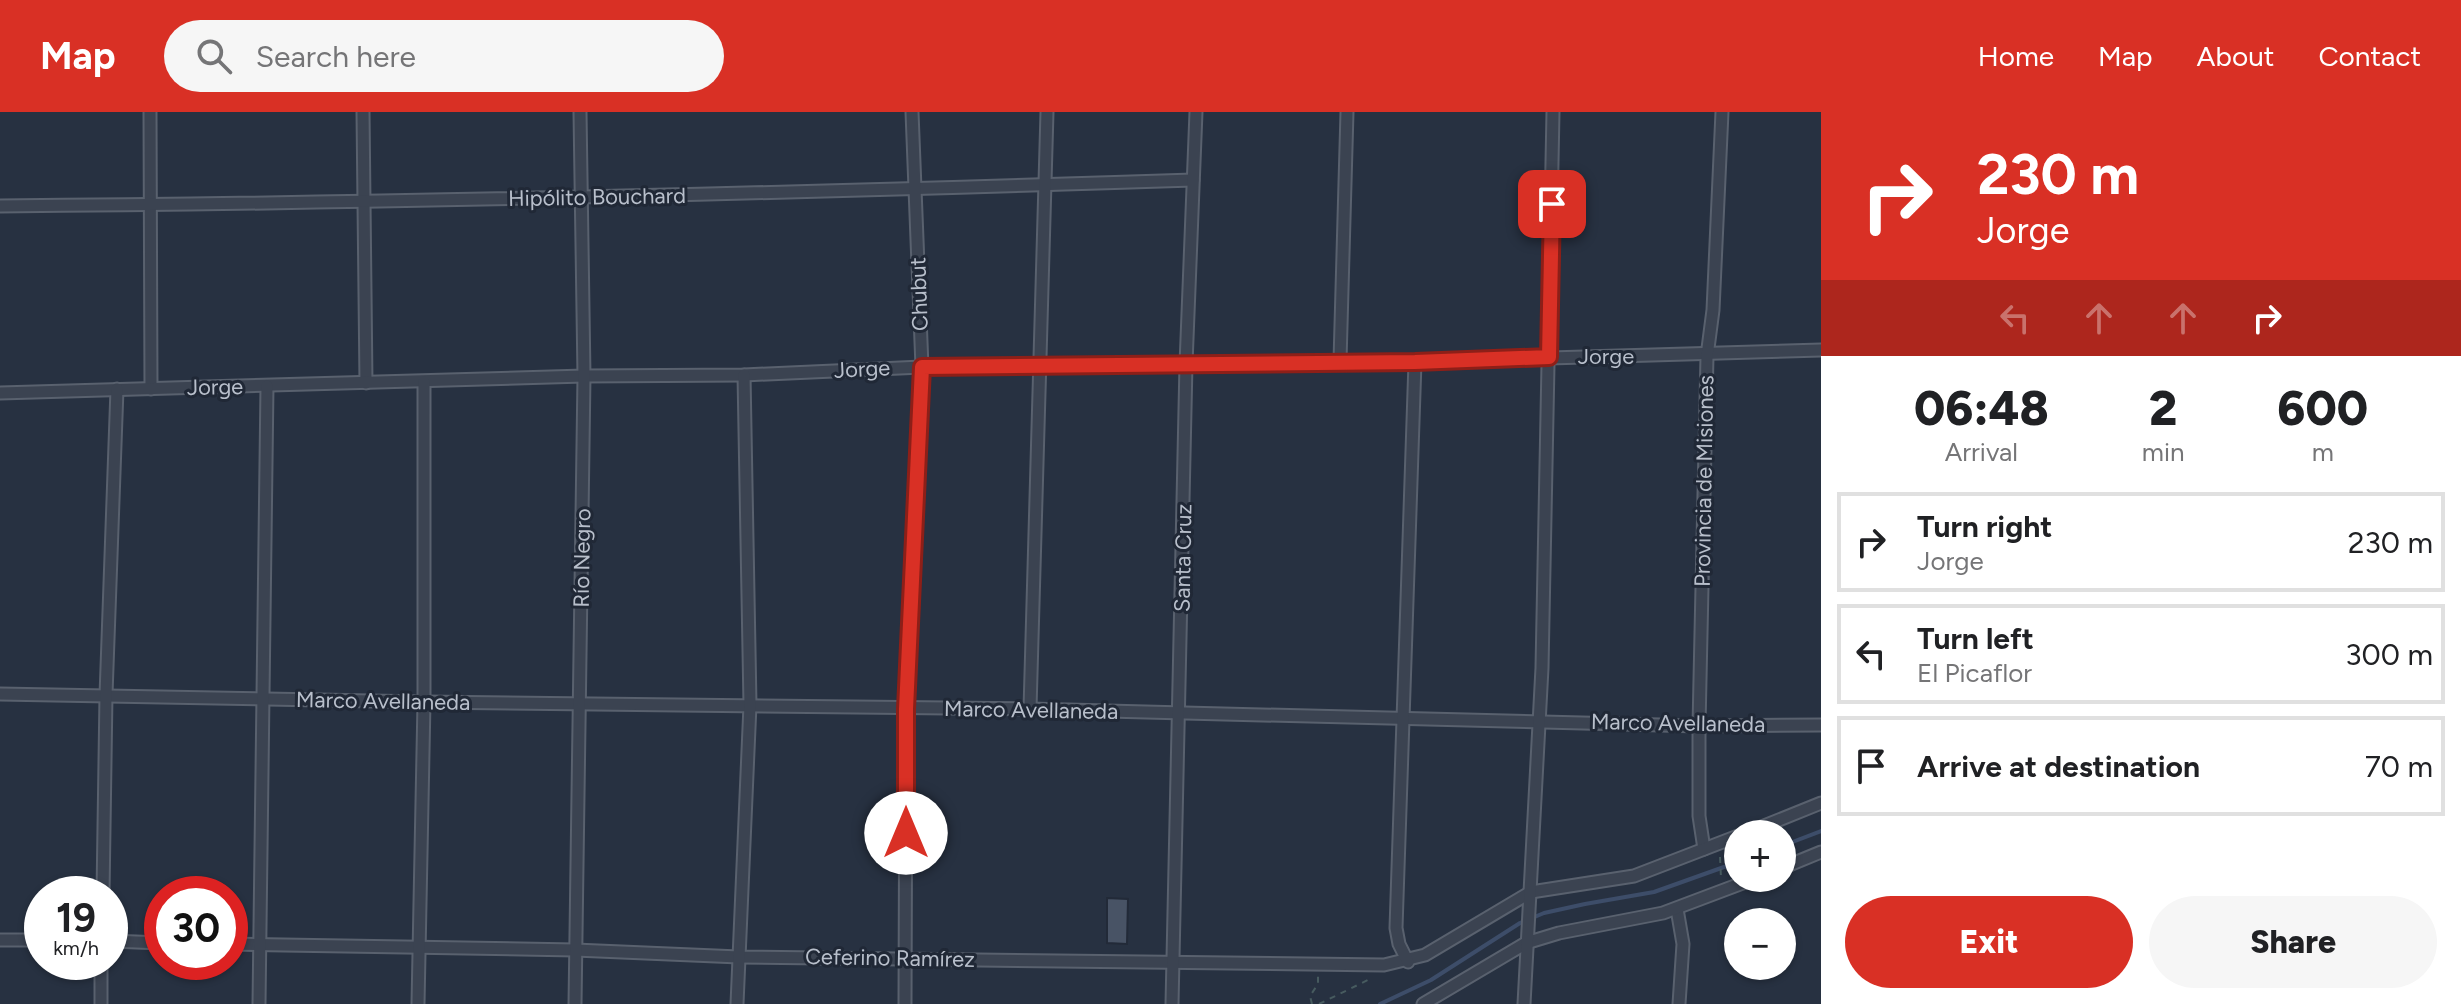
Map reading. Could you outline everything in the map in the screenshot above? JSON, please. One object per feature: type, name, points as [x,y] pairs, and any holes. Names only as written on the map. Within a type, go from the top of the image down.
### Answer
[{"type":"street","points":[[150,112],[151,389]]},
{"type":"street","points":[[363,112],[366,383]]},
{"type":"street","name":"Río Negro","points":[[575,1004],[584,376],[580,112]]},
{"type":"street","name":"Chubut","points":[[905,1004],[906,709],[922,367],[912,112]]},
{"type":"street","points":[[1030,709],[1047,112]]},
{"type":"street","name":"Santa Cruz","points":[[1172,1004],[1186,364],[1196,112]]},
{"type":"street","points":[[1340,361],[1347,112]]},
{"type":"street","points":[[1524,1004],[1540,720],[1553,112]]},
{"type":"street","name":"Provincia de Misiones","points":[[1704,849],[1699,816],[1699,726],[1707,356],[1713,310],[1722,112]]},
{"type":"street","name":"Hipólito Bouchard","points":[[0,206],[915,190],[1193,180]]},
{"type":"street","name":"Jorge","points":[[0,393],[584,376],[744,375],[922,367],[1415,362],[1707,356],[1821,350]]},
{"type":"street","points":[[1408,962],[1399,944],[1396,928],[1415,362]]},
{"type":"street","points":[[737,1004],[750,705],[744,375]]},
{"type":"street","points":[[418,1004],[424,702],[424,382]]},
{"type":"street","points":[[259,1004],[267,386]]},
{"type":"street","points":[[103,876],[117,389]]},
{"type":"street","name":"Marco Avellaneda","points":[[0,694],[1030,709],[1699,726],[1821,725]]},
{"type":"street","points":[[1779,820],[1821,803]]},
{"type":"street","points":[[1530,897],[1634,876],[1724,841]]},
{"type":"street","points":[[1796,862],[1821,852]]},
{"type":"street","points":[[1423,1004],[1527,937],[1677,909],[1724,891]]},
{"type":"street","name":"Ceferino Ramírez","points":[[248,945],[575,950],[739,957],[1384,965],[1408,962],[1425,955],[1530,897]]},
{"type":"street","points":[[1677,909],[1683,944],[1679,1004]]},
{"type":"street","points":[[0,940],[24,940]]},
{"type":"street","points":[[101,980],[101,1004]]},
{"type":"path","points":[[1720,859],[1721,878]]},
{"type":"path","points":[[1312,1004],[1310,996],[1318,984],[1318,965]]},
{"type":"path","points":[[1319,1004],[1380,974],[1365,974]]},
{"type":"building","points":[[1107,898],[1128,899],[1127,944],[1107,943]]},
{"type":"waterway","points":[[1796,841],[1821,831]]},
{"type":"waterway","points":[[1380,1004],[1431,980],[1520,923],[1544,913],[1654,892],[1724,867]]},
{"type":"route","points":[[906,833],[906,709],[922,367],[1415,362],[1549,357],[1552,204]]}]
